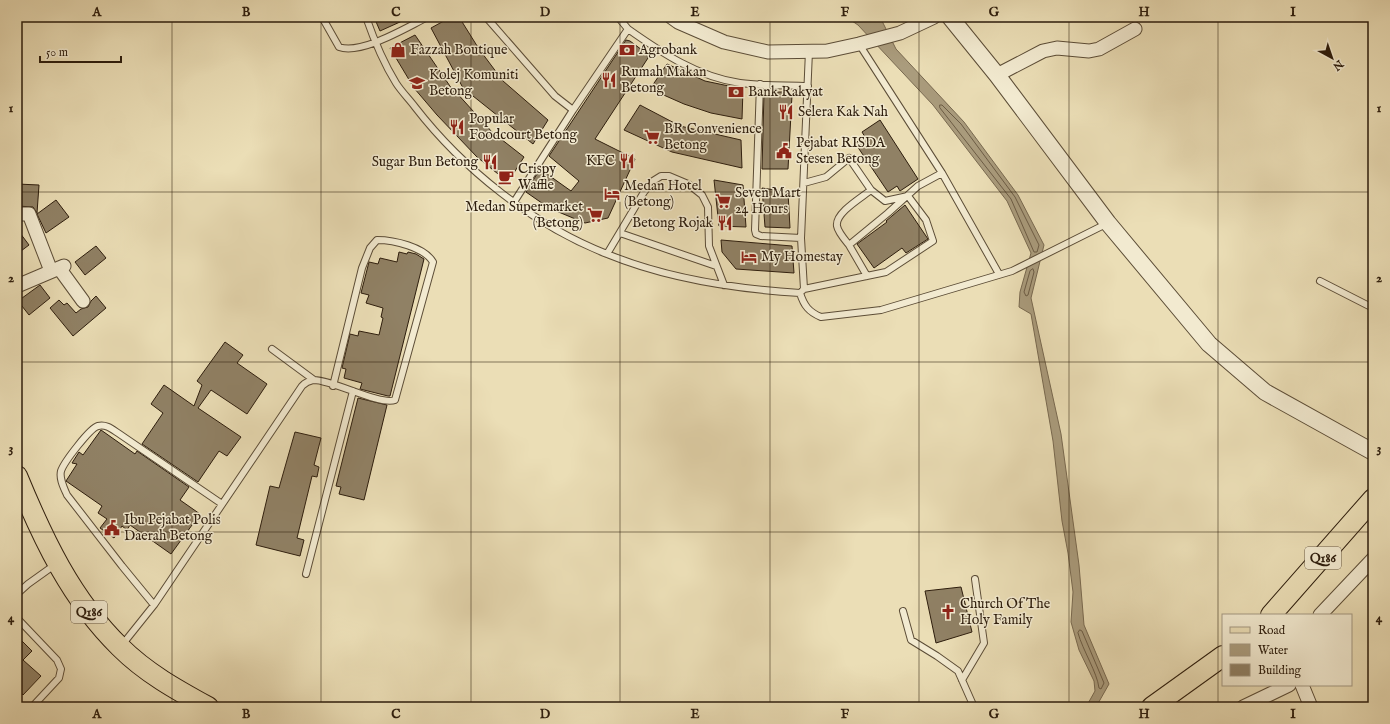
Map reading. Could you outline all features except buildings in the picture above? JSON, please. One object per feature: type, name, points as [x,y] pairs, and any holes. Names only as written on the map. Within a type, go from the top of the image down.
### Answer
[{"type":"main road","name":"Q186","points":[[17,476],[36,524],[72,590],[120,647],[141,665],[173,688],[208,707]]},
{"type":"main road","name":"Q186","points":[[1272,614],[1373,499]]},
{"type":"main road","points":[[1152,707],[1222,657]]},
{"type":"street","points":[[671,17],[678,22],[724,42],[768,52],[826,51],[900,33],[934,17]]},
{"type":"street","points":[[950,17],[997,75],[1108,223],[1209,344],[1265,392],[1373,452]]},
{"type":"street","points":[[997,75],[1043,51],[1057,48],[1089,51],[1099,49],[1135,30]]},
{"type":"street","points":[[17,214],[29,214],[58,268],[83,301]]},
{"type":"street","points":[[17,286],[58,268]]},
{"type":"street","points":[[1321,614],[1373,559]]},
{"type":"street","points":[[1243,707],[1287,686]]},
{"type":"street","points":[[1302,686],[1311,707]]},
{"type":"lane","points":[[322,17],[339,47],[346,49],[375,42],[428,17]]},
{"type":"lane","points":[[366,17],[375,42],[396,83],[428,124],[459,156],[503,195],[551,226],[607,254],[674,275],[724,285],[802,291],[886,272],[933,241],[926,220],[908,196]]},
{"type":"lane","points":[[486,17],[555,96],[573,110]]},
{"type":"lane","points":[[618,17],[628,29],[662,54],[700,72],[740,83],[808,86]]},
{"type":"lane","points":[[514,202],[573,110],[628,29]]},
{"type":"lane","points":[[863,43],[942,174],[999,274]]},
{"type":"lane","points":[[809,51],[801,238],[802,291],[804,305],[812,314],[821,317],[881,310],[1012,271],[1108,223]]},
{"type":"lane","points":[[760,84],[756,234],[761,236],[801,238]]},
{"type":"lane","points":[[804,184],[826,177],[848,158],[871,190],[884,201],[908,196]]},
{"type":"lane","points":[[849,245],[918,186],[942,174]]},
{"type":"lane","points":[[607,254],[644,192],[653,181],[661,176],[669,176],[688,184],[702,195],[708,207],[709,246],[724,285]]},
{"type":"lane","points":[[867,276],[837,228],[837,220],[841,213],[871,190]]},
{"type":"lane","points":[[620,233],[716,266]]},
{"type":"lane","points":[[272,349],[314,380],[333,386],[388,401],[395,400],[433,262],[428,255],[388,240],[377,240],[370,248],[362,268],[333,386]]},
{"type":"lane","points":[[1320,281],[1373,308]]},
{"type":"lane","points":[[120,647],[154,605],[302,386],[307,381],[314,380]]},
{"type":"lane","points":[[306,574],[353,391]]},
{"type":"lane","points":[[154,605],[67,495],[62,482],[61,471],[75,450],[94,428],[105,426],[118,433],[222,504]]},
{"type":"lane","points":[[17,594],[57,563]]},
{"type":"lane","points":[[962,680],[984,643],[975,579]]},
{"type":"lane","points":[[903,611],[911,640],[958,671],[974,707]]},
{"type":"lane","points":[[17,618],[57,660],[61,669],[59,678],[32,707]]},
{"type":"water","points":[[846,17],[880,17],[896,49],[964,122],[1018,195],[1044,245],[1031,298],[1061,434],[1079,565],[1084,625],[1109,684],[1096,707],[1086,707],[1095,691],[1094,681],[1079,650],[1071,622],[1073,592],[1068,553],[1062,521],[1053,441],[1031,314],[1019,307],[1020,292],[1031,253],[1007,201],[933,105],[858,25]]},
{"type":"place","name":"Fazzah Boutique","points":[[398,50]]},
{"type":"place","name":"Agrobank","points":[[627,50]]},
{"type":"place","name":"Rumah Makan Betong","points":[[609,80]]},
{"type":"place","name":"Kolej Komuniti Betong","points":[[417,83]]},
{"type":"place","name":"Bank Rakyat","points":[[736,92]]},
{"type":"place","name":"Selera Kak Nah","points":[[786,112]]},
{"type":"place","name":"Popular Foodcourt Betong","points":[[457,127]]},
{"type":"place","name":"BR Convenience Betong","points":[[652,137]]},
{"type":"place","name":"Pejabat RISDA Stesen Betong","points":[[784,151]]},
{"type":"place","name":"KFC","points":[[627,161]]},
{"type":"place","name":"Sugar Bun Betong","points":[[490,162]]},
{"type":"place","name":"Crispy Waffle","points":[[506,177]]},
{"type":"place","name":"Medan Hotel (Betong)","points":[[612,194]]},
{"type":"place","name":"Seven Mart 24 Hours","points":[[723,201]]},
{"type":"place","name":"Medan Supermarket (Betong)","points":[[595,215]]},
{"type":"place","name":"Betong Rojak","points":[[725,223]]},
{"type":"place","name":"My Homestay","points":[[749,257]]},
{"type":"place","name":"Ibu Pejabat Polis Daerah Betong","points":[[112,528]]},
{"type":"place","name":"Church Of The Holy Family","points":[[948,612]]}]
